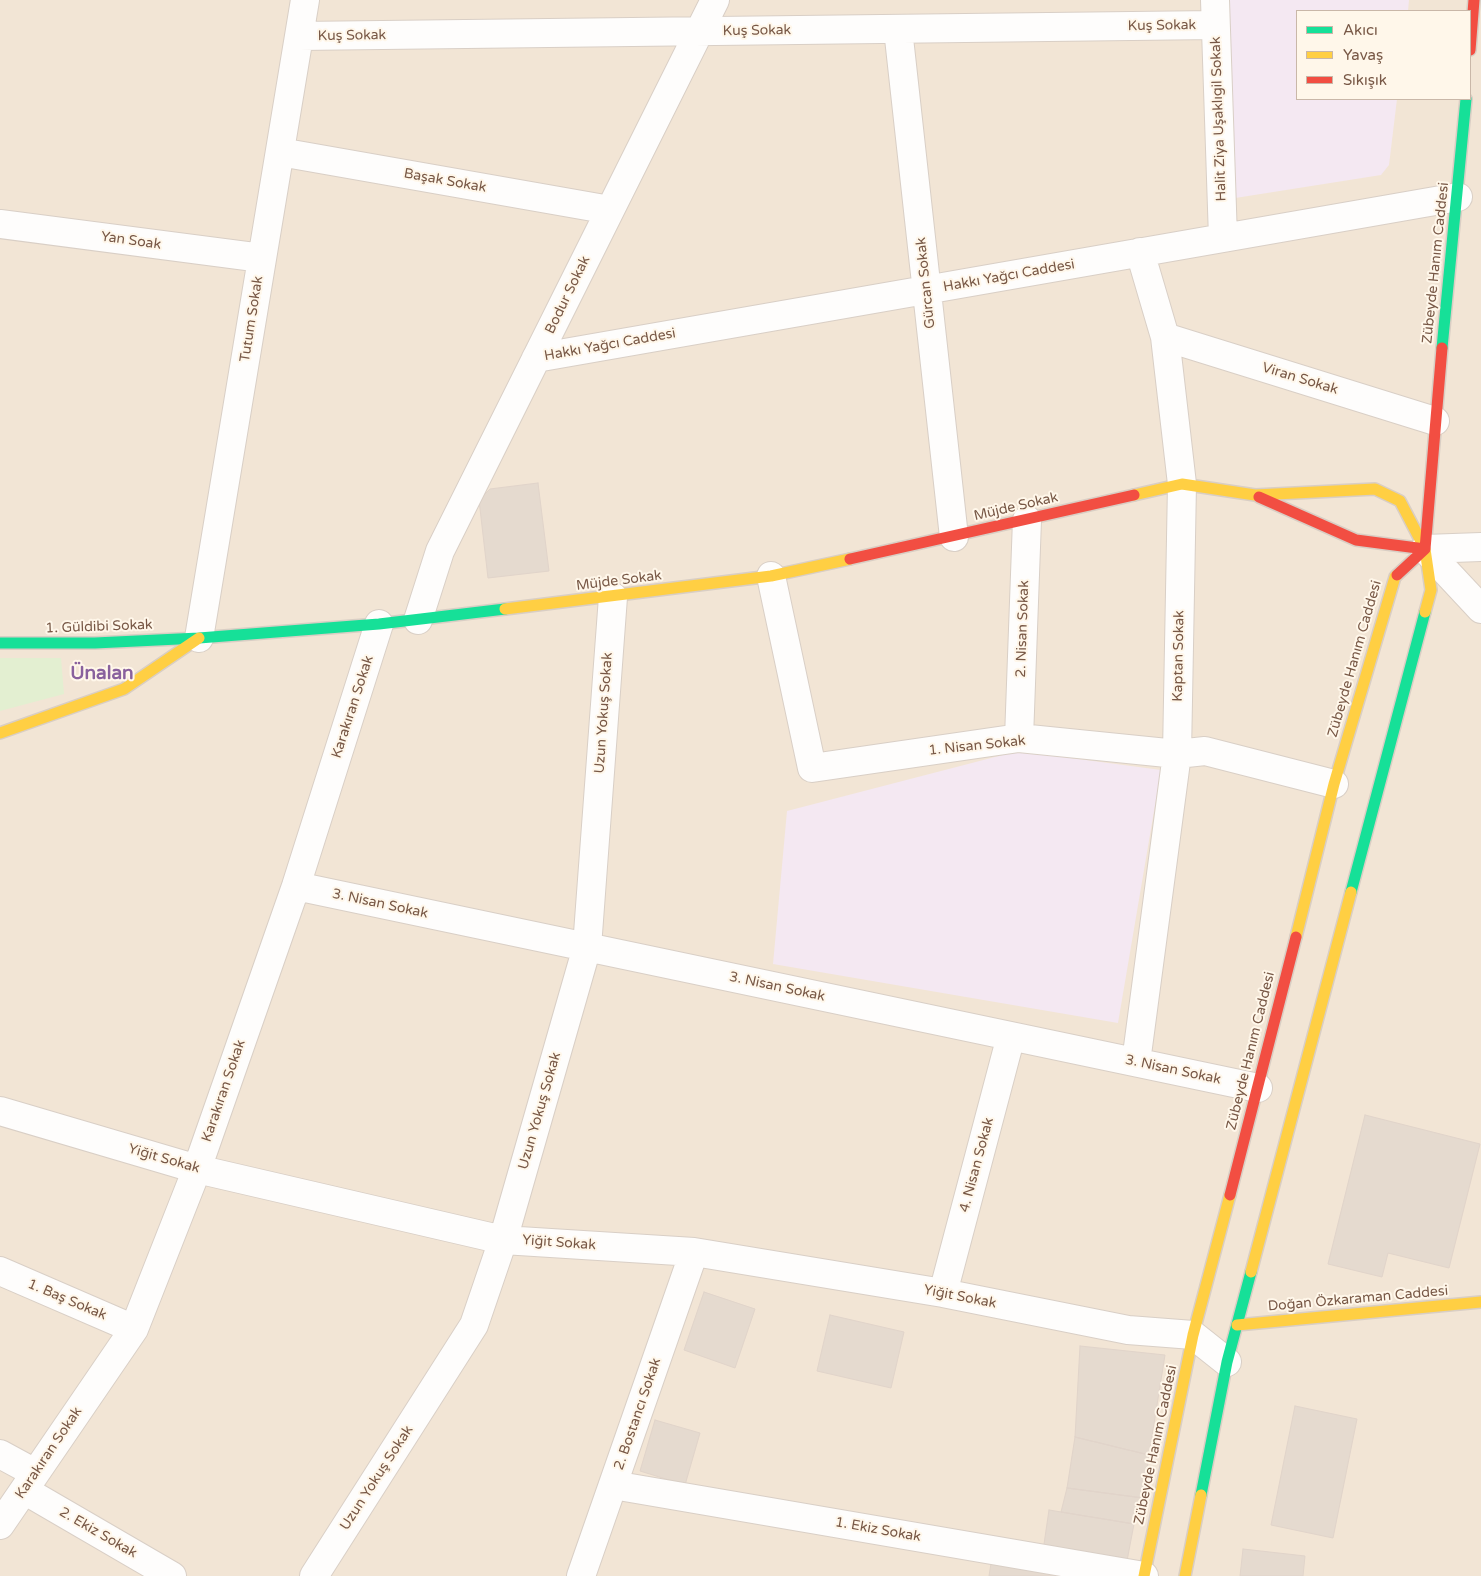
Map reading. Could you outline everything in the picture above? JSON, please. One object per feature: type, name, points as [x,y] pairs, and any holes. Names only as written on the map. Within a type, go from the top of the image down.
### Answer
[{"type":"main road","points":[[1471,38],[1474,0]]},
{"type":"main road","name":"Zübeyde Hanım Caddesi","points":[[1185,1576],[1228,1362],[1431,590],[1425,549],[1435,422],[1462,196],[1466,100]]},
{"type":"main road","name":"Müjde Sokak","points":[[0,733],[124,689],[199,638],[418,620],[771,576],[954,537],[1182,484],[1255,496]]},
{"type":"main road","points":[[1255,496],[1375,489],[1400,501],[1425,549]]},
{"type":"main road","points":[[1255,496],[1356,540],[1425,549]]},
{"type":"main road","name":"Zübeyde Hanım Caddesi","points":[[1144,1576],[1193,1335],[1258,1088],[1334,784],[1395,577],[1425,549]]},
{"type":"main road","name":"1. Güldibi Sokak","points":[[0,643],[95,643],[199,638]]},
{"type":"main road","name":"Doğan Özkaraman Caddesi","points":[[1237,1326],[1481,1302]]},
{"type":"street","name":"Tutum Sokak","points":[[199,638],[305,0]]},
{"type":"street","name":"Bodur Sokak","points":[[418,620],[440,552],[715,0]]},
{"type":"street","name":"Kuş Sokak","points":[[299,36],[898,29],[1215,13]]},
{"type":"street","name":"Halit Ziya Uşaklıgil Sokak","points":[[1215,13],[1223,238]]},
{"type":"street","name":"Gürcan Sokak","points":[[898,29],[954,537]]},
{"type":"street","name":"Başak Sokak","points":[[280,152],[610,210]]},
{"type":"street","name":"Hakkı Yağcı Caddesi","points":[[536,358],[1462,196]]},
{"type":"street","name":"Yan Soak","points":[[0,224],[262,258]]},
{"type":"street","name":"Kaptan Sokak","points":[[1136,1062],[1177,754],[1182,484],[1165,338],[1140,252]]},
{"type":"street","name":"Viran Sokak","points":[[1165,338],[1435,422]]},
{"type":"street","name":"2. Nisan Sokak","points":[[1019,738],[1027,520]]},
{"type":"street","points":[[1425,549],[1481,547]]},
{"type":"street","points":[[1425,549],[1481,609]]},
{"type":"street","name":"1. Nisan Sokak","points":[[771,576],[812,768],[1019,738],[1177,754],[1205,751],[1334,784]]},
{"type":"street","name":"Uzun Yokuş Sokak","points":[[314,1576],[474,1325],[503,1240],[587,947],[613,597]]},
{"type":"street","name":"Karakıran Sokak","points":[[0,1526],[134,1329],[197,1169],[296,886],[379,624]]},
{"type":"street","name":"3. Nisan Sokak","points":[[296,886],[1258,1088]]},
{"type":"street","name":"4. Nisan Sokak","points":[[943,1293],[1011,1036]]},
{"type":"street","name":"Yiğit Sokak","points":[[0,1111],[197,1169],[503,1240],[694,1252],[943,1293],[1128,1330]]},
{"type":"street","name":"2. Bostancı Sokak","points":[[581,1576],[694,1252]]},
{"type":"street","name":"1. Baş Sokak","points":[[0,1271],[134,1329]]},
{"type":"street","points":[[1128,1330],[1193,1335],[1228,1362]]},
{"type":"street","points":[[1128,1330],[1188,1361],[1228,1362]]},
{"type":"street","name":"2. Ekiz Sokak","points":[[0,1454],[29,1482],[172,1576]]},
{"type":"street","name":"1. Ekiz Sokak","points":[[613,1485],[1144,1576]]},
{"type":"shaded area","points":[[0,0],[1481,0],[1481,1576],[0,1576]]},
{"type":"shaded area","points":[[1222,0],[1409,0],[1408,10],[1296,10],[1296,100],[1397,100],[1389,165],[1381,175],[1229,199]]},
{"type":"shaded area","points":[[1018,751],[1161,770],[1118,1023],[773,964],[787,811]]},
{"type":"green space","points":[[0,658],[61,658],[64,694],[0,711]]},
{"type":"building","points":[[538,483],[549,571],[488,578],[479,500],[490,489]]},
{"type":"building","points":[[1365,1115],[1480,1144],[1449,1268],[1388,1253],[1382,1277],[1328,1264]]},
{"type":"building","points":[[704,1292],[755,1309],[735,1368],[684,1350]]},
{"type":"building","points":[[830,1315],[904,1332],[891,1388],[817,1371]]},
{"type":"building","points":[[1080,1346],[1165,1355],[1149,1455],[1075,1437]]},
{"type":"building","points":[[1295,1406],[1357,1419],[1333,1538],[1271,1525]]},
{"type":"building","points":[[655,1420],[700,1433],[685,1485],[640,1471]]},
{"type":"building","points":[[1075,1437],[1149,1455],[1143,1498],[1067,1488]]},
{"type":"building","points":[[1067,1488],[1143,1498],[1134,1524],[1061,1512]]},
{"type":"building","points":[[1049,1510],[1134,1524],[1126,1566],[1043,1551]]},
{"type":"building","points":[[1243,1549],[1305,1556],[1303,1576],[1240,1576]]},
{"type":"building","points":[[993,1551],[1061,1567],[1061,1576],[989,1576]]},
{"type":"traffic: fast","points":[[1442,348],[1466,100]]},
{"type":"traffic: fast","points":[[0,643],[95,643],[199,638],[379,624],[505,609]]},
{"type":"traffic: fast","points":[[1351,892],[1425,612]]},
{"type":"traffic: fast","points":[[1201,1495],[1227,1362],[1251,1272]]},
{"type":"traffic: slow","points":[[1134,495],[1182,484],[1255,495],[1375,489],[1400,501],[1425,549],[1431,590],[1425,612]]},
{"type":"traffic: slow","points":[[505,609],[771,576],[850,559]]},
{"type":"traffic: slow","points":[[1296,937],[1334,784],[1397,575]]},
{"type":"traffic: slow","points":[[0,733],[124,689],[199,638]]},
{"type":"traffic: slow","points":[[1251,1272],[1351,892]]},
{"type":"traffic: slow","points":[[1144,1576],[1193,1335],[1230,1195]]},
{"type":"traffic: slow","points":[[1237,1325],[1481,1302]]},
{"type":"traffic: slow","points":[[1185,1576],[1201,1495]]},
{"type":"traffic: jam","points":[[1471,38],[1474,0]]},
{"type":"traffic: jam","points":[[1397,575],[1425,549],[1442,348]]},
{"type":"traffic: jam","points":[[850,559],[1134,495]]},
{"type":"traffic: jam","points":[[1259,497],[1356,540],[1425,549]]},
{"type":"traffic: jam","points":[[1230,1195],[1296,937]]},
{"type":"district","name":"Ünalan","points":[[102,674]]}]
